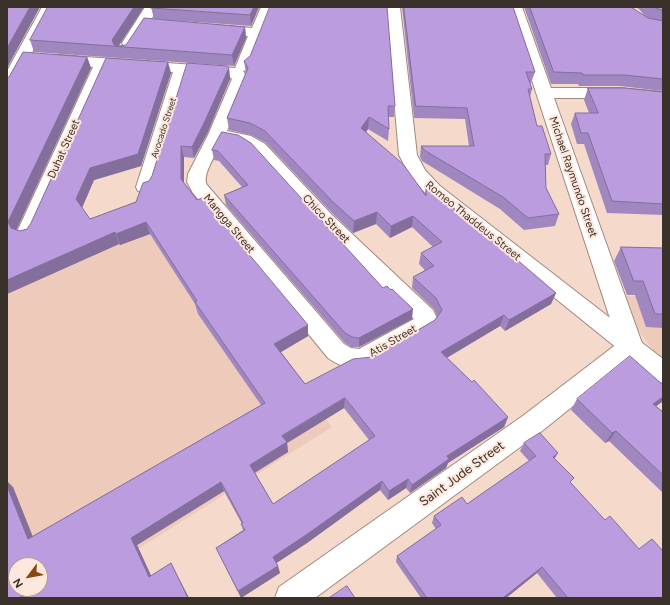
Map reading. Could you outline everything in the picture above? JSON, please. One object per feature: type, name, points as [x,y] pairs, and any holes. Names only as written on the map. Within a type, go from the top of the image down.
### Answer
[{"type":"street","points":[[7,85],[34,58],[49,7]]},
{"type":"street","points":[[124,52],[152,7]]},
{"type":"street","name":"Mangga Street","points":[[268,7],[217,135],[197,174],[196,182],[200,189],[336,351]]},
{"type":"street","name":"Romeo Thaddeus Street","points":[[393,7],[408,155],[412,166],[419,177],[663,373]]},
{"type":"street","name":"Michael Raymundo Street","points":[[515,7],[631,346]]},
{"type":"street","points":[[142,23],[157,24]]},
{"type":"street","points":[[197,28],[257,33]]},
{"type":"street","points":[[34,58],[102,64],[233,72],[238,75],[241,73]]},
{"type":"street","name":"Duhat Street","points":[[26,234],[102,64]]},
{"type":"street","name":"Avocado Street","points":[[145,187],[182,69]]},
{"type":"street","points":[[544,93],[620,94],[663,97]]},
{"type":"street","name":"Chico Street","points":[[217,135],[245,140],[259,148],[325,220],[425,316],[427,320]]},
{"type":"street","name":"Atis Street","points":[[336,351],[344,357],[362,359],[424,324],[427,320]]},
{"type":"street","name":"Saint Jude Street","points":[[290,598],[533,423],[631,346]]},
{"type":"shaded area","points":[[157,193],[332,427],[60,598],[7,598],[7,251]]},
{"type":"shaded area","points":[[623,296],[663,297],[663,364],[632,321]]},
{"type":"building","points":[[7,7],[30,7],[7,48]]},
{"type":"building","points":[[48,7],[134,7],[112,40],[114,45],[120,46],[126,45],[144,18],[245,27],[232,55],[30,40]]},
{"type":"building","points":[[151,7],[254,7],[250,15]]},
{"type":"building","points":[[270,7],[387,7],[395,106],[388,106],[389,129],[369,117],[361,128],[403,164],[426,196],[426,184],[556,293],[509,320],[504,315],[441,352],[472,382],[474,380],[508,417],[447,456],[449,459],[412,485],[408,479],[389,491],[382,481],[273,557],[278,566],[238,591],[216,548],[245,530],[241,524],[243,523],[221,482],[131,538],[149,577],[171,563],[188,598],[24,598],[48,597],[48,557],[8,557],[8,597],[21,597],[7,598],[7,486],[28,539],[265,403],[195,302],[197,301],[146,222],[116,234],[115,232],[7,280],[7,78],[23,52],[87,57],[8,222],[11,228],[20,231],[27,229],[31,223],[106,58],[168,62],[138,154],[90,168],[76,199],[90,219],[136,202],[143,183],[149,181],[152,176],[187,63],[227,66],[229,68],[192,147],[181,146],[181,179],[197,200],[202,198],[308,325],[274,344],[305,384],[353,359],[372,357],[435,320],[442,310],[436,298],[413,277],[434,266],[421,253],[442,242],[413,216],[391,226],[377,212],[354,221],[333,202],[265,131],[250,123],[227,118],[248,68],[244,61],[250,56]],"holes":[[[345,398],[375,436],[273,504],[250,465],[287,442],[282,436]]]},
{"type":"building","points":[[404,7],[513,7],[535,72],[526,72],[532,89],[528,89],[537,126],[542,126],[551,154],[545,154],[546,188],[559,214],[528,218],[503,197],[424,150],[421,146],[474,146],[467,108],[416,106]]},
{"type":"building","points":[[530,7],[631,7],[648,18],[663,21],[663,79],[624,75],[583,75],[582,73],[554,72]]},
{"type":"building","points":[[653,7],[663,7],[663,10]]},
{"type":"building","points":[[588,88],[624,88],[663,92],[663,204],[612,201],[588,133],[581,133],[575,113],[598,113]]},
{"type":"building","points":[[222,132],[238,135],[251,143],[383,288],[387,286],[391,290],[392,289],[413,309],[359,338],[352,337],[345,333],[224,195],[248,185],[218,151],[212,150]]},
{"type":"building","points":[[621,247],[663,248],[663,314],[655,314],[643,281],[634,281]]},
{"type":"building","points":[[630,356],[663,385],[663,397],[653,404],[663,412],[663,475],[616,431],[612,433],[577,399]]},
{"type":"building","points":[[540,433],[558,453],[553,457],[574,478],[570,482],[605,520],[610,516],[639,549],[652,539],[663,551],[663,598],[568,598],[542,567],[504,597],[505,598],[427,598],[397,556],[441,525],[434,516],[462,497],[467,504],[536,456],[524,443]]},
{"type":"building","points":[[347,586],[355,598],[329,598]]}]
